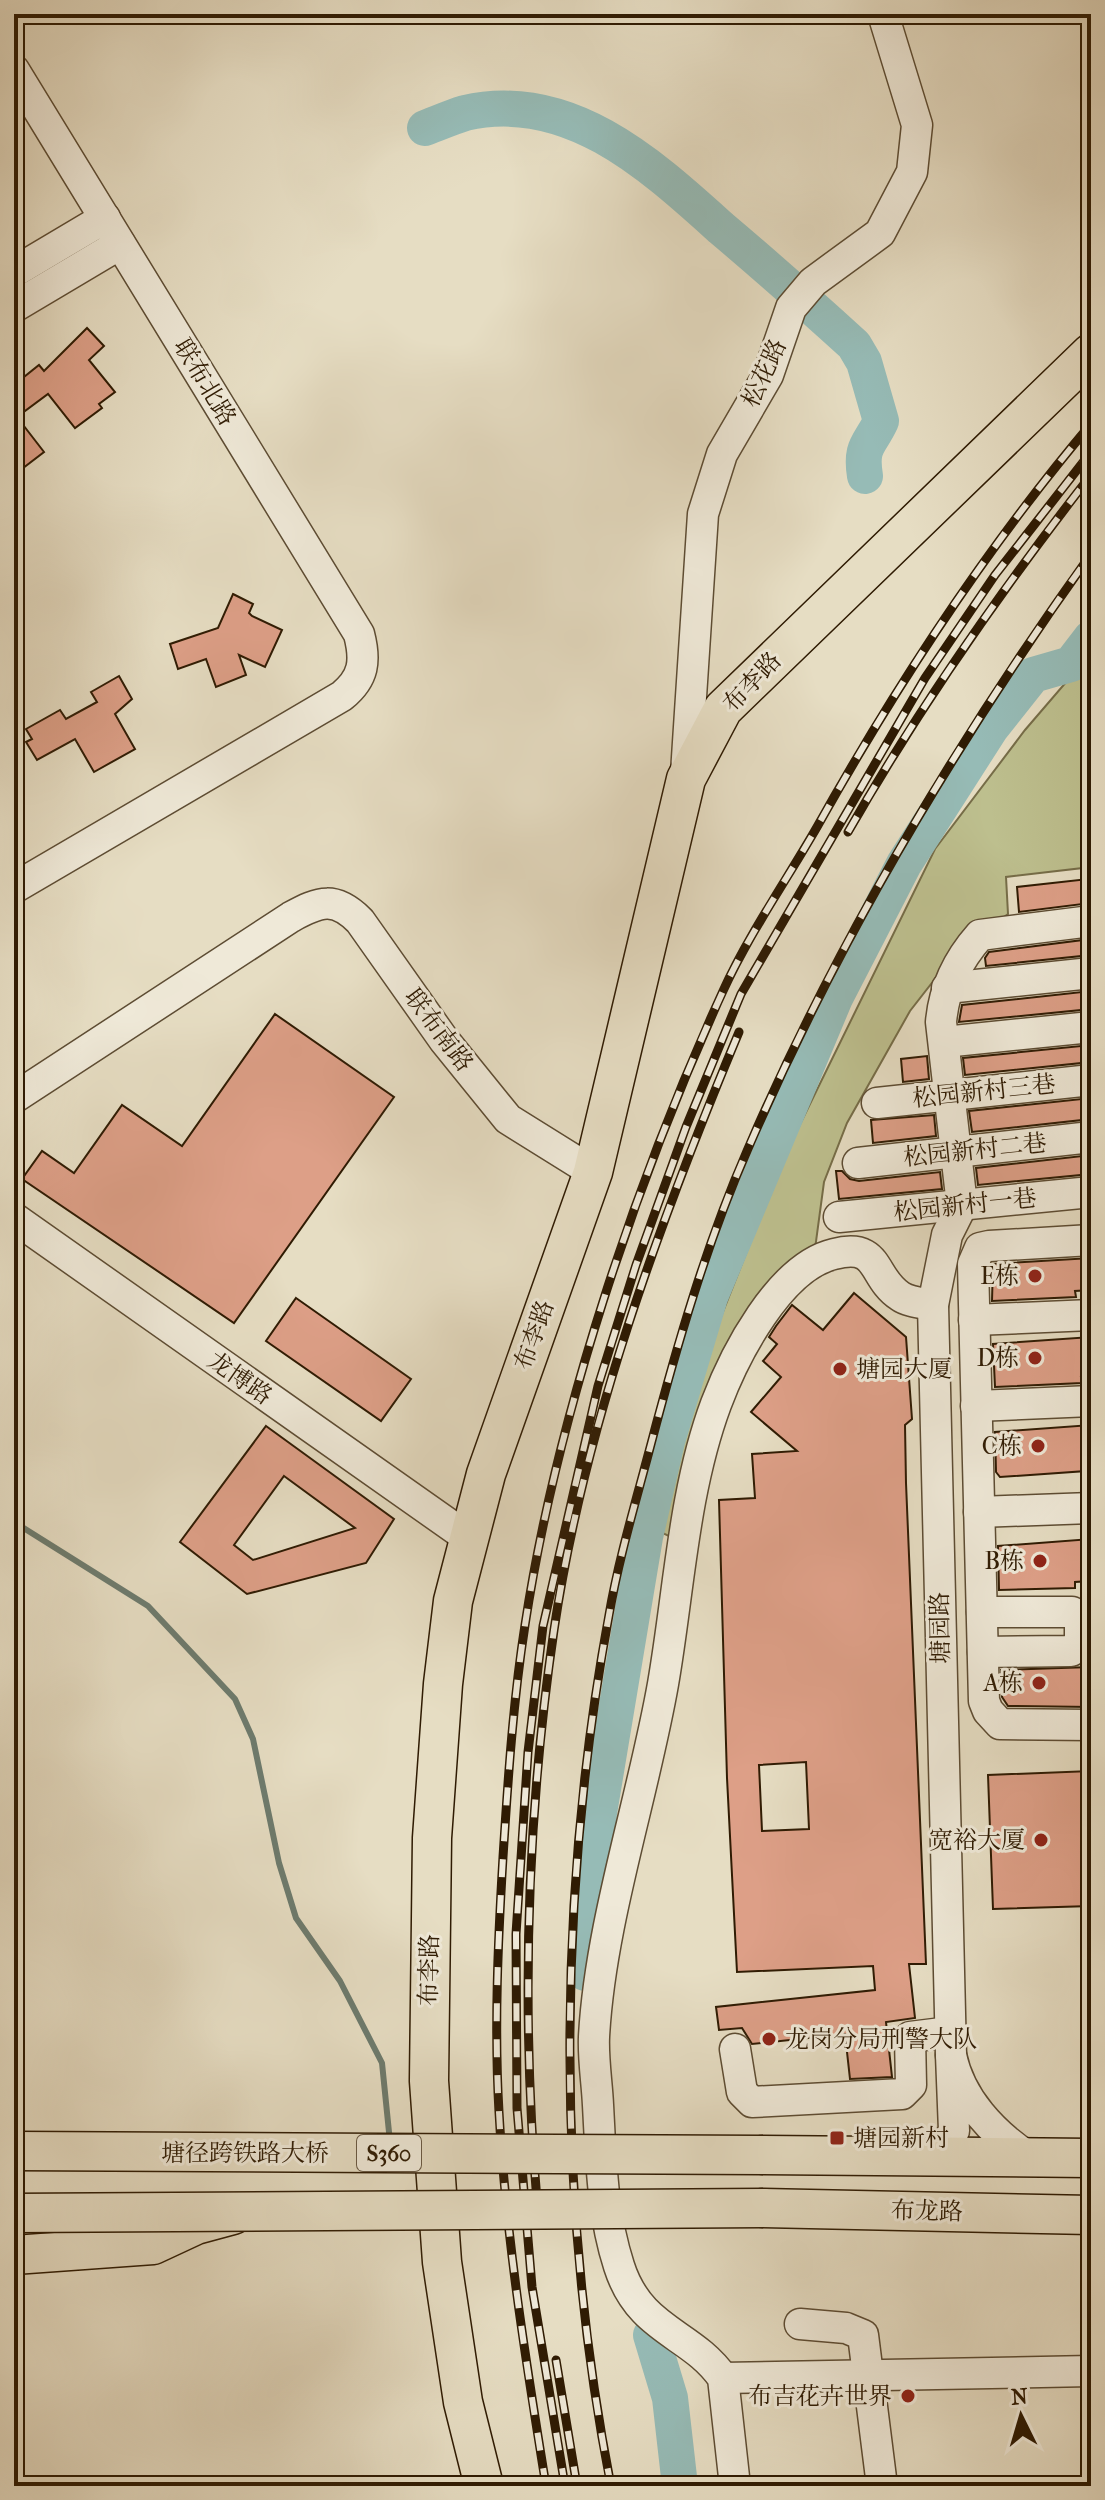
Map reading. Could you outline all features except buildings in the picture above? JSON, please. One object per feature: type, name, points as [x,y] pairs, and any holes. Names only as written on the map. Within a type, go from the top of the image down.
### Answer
[{"type":"main road","name":"布李路","points":[[484,2486],[463,2402],[436,2194],[429,2081],[432,1838],[443,1684],[453,1601],[467,1537],[507,1409],[593,1172],[686,779],[723,709],[1091,353]]},
{"type":"main road","name":"塘径跨铁路大桥","points":[[14,2151],[938,2157]]},
{"type":"main road","name":"S360","points":[[938,2157],[1091,2158]]},
{"type":"main road","points":[[14,2255],[153,2245],[213,2219],[259,2209],[436,2194]]},
{"type":"main road","name":"布龙路","points":[[14,2213],[763,2208],[1083,2219]]},
{"type":"street","name":"松花路","points":[[686,779],[703,514],[722,454],[768,375],[791,308],[813,282],[880,233],[912,172],[917,125],[883,14]]},
{"type":"street","name":"联布北路","points":[[14,70],[359,634],[363,669],[356,685],[342,696],[14,888]]},
{"type":"street","points":[[14,272],[105,218]]},
{"type":"street","points":[[14,307],[120,244]]},
{"type":"street","name":"联布南路","points":[[17,1095],[291,917],[326,902],[347,907],[508,1119],[593,1172]]},
{"type":"street","points":[[962,1205],[941,1022],[947,988],[980,935],[1091,921]]},
{"type":"street","points":[[947,988],[1091,973]]},
{"type":"street","points":[[944,1042],[1091,1027]]},
{"type":"street","name":"松园新村三巷","points":[[877,1103],[1091,1080]]},
{"type":"street","name":"松园新村二巷","points":[[858,1163],[1091,1137]]},
{"type":"street","name":"松园新村一巷","points":[[839,1217],[1091,1192]]},
{"type":"street","name":"塘园路","points":[[938,2157],[954,2131],[933,1305],[947,1235],[962,1205]]},
{"type":"street","points":[[850,1251],[901,1211]]},
{"type":"street","name":"龙博路","points":[[14,1218],[467,1537]]},
{"type":"street","points":[[1091,1240],[980,1248],[973,1264],[984,1701],[988,1711],[1000,1724],[1091,1725]]},
{"type":"street","points":[[735,2486],[723,2378],[715,2366],[651,2320],[633,2295],[619,2268],[591,2191],[594,2038],[607,1951],[663,1685],[697,1478],[716,1405],[750,1335],[774,1297],[815,1261],[850,1251],[863,1252],[874,1260],[889,1285],[902,1298],[933,1305]]},
{"type":"street","points":[[974,1320],[1091,1315]]},
{"type":"street","points":[[976,1406],[1091,1401]]},
{"type":"street","points":[[979,1512],[1091,1508]]},
{"type":"street","points":[[982,1612],[1062,1611],[1072,1612],[1080,1619],[1080,1642],[1071,1651],[983,1652]]},
{"type":"street","points":[[735,2049],[742,2092],[745,2099],[758,2104],[902,2094],[910,2089],[910,2037],[950,2044]]},
{"type":"street","name":"塘园路","points":[[950,2044],[955,2072],[980,2114],[1011,2145],[1030,2158]]},
{"type":"street","points":[[436,2194],[486,2194]]},
{"type":"street","points":[[800,2324],[856,2329],[866,2344],[882,2486]]},
{"type":"street","points":[[723,2378],[1091,2371]]},
{"type":"green space","points":[[1091,668],[1091,867],[1006,877],[1008,914],[956,952],[910,1011],[847,1123],[824,1182],[815,1249],[764,1289],[673,1538],[656,1530],[717,1327],[784,1157],[935,849],[1025,730],[1067,681]]},
{"type":"waterway","points":[[425,128],[465,113],[503,108],[539,112],[573,122],[606,138],[666,180],[854,345],[864,362],[881,421],[865,451],[865,476]]},
{"type":"waterway","points":[[585,1973],[599,1813],[645,1537],[667,1441],[710,1297],[835,998],[904,864],[991,728],[1033,675],[1071,664],[1091,638]]},
{"type":"waterway","points":[[14,1522],[148,1606],[235,1699],[253,1739],[279,1863],[296,1918],[340,1981],[382,2063],[390,2142]]},
{"type":"waterway","points":[[651,2335],[670,2398],[680,2486]]},
{"type":"railway","points":[[546,2486],[506,2206],[498,2080],[497,1984],[514,1712],[525,1625],[557,1464],[603,1302],[630,1221],[691,1065],[744,949],[878,722],[944,619],[1015,519],[1091,424]]},
{"type":"railway","points":[[565,2486],[532,2287],[517,2108],[516,1934],[528,1752],[543,1626],[598,1386],[636,1265],[686,1127],[741,994],[925,678],[995,575],[1091,452]]},
{"type":"railway","points":[[848,832],[963,649],[1091,475]]},
{"type":"railway","points":[[611,2486],[593,2379],[580,2271],[572,2161],[570,2050],[572,1940],[580,1830],[592,1722],[623,1550],[671,1370],[705,1259],[732,1187],[782,1072],[861,918],[947,769],[1091,554]]},
{"type":"railway","points":[[538,2213],[529,2067],[532,1848],[545,1702],[567,1553],[584,1477],[628,1325],[681,1176],[739,1032]]},
{"type":"railway","points":[[556,2360],[577,2486]]},
{"type":"place","name":"E栋","points":[[1035,1276]]},
{"type":"place","name":"D栋","points":[[1035,1358]]},
{"type":"place","name":"塘园大厦","points":[[840,1369]]},
{"type":"place","name":"C栋","points":[[1038,1446]]},
{"type":"place","name":"B栋","points":[[1040,1561]]},
{"type":"place","name":"A栋","points":[[1039,1683]]},
{"type":"place","name":"宽裕大厦","points":[[1041,1840]]},
{"type":"place","name":"龙岗分局刑警大队","points":[[769,2039]]},
{"type":"place","name":"塘园新村","points":[[837,2138]]},
{"type":"place","name":"布吉花卉世界","points":[[908,2396]]}]
